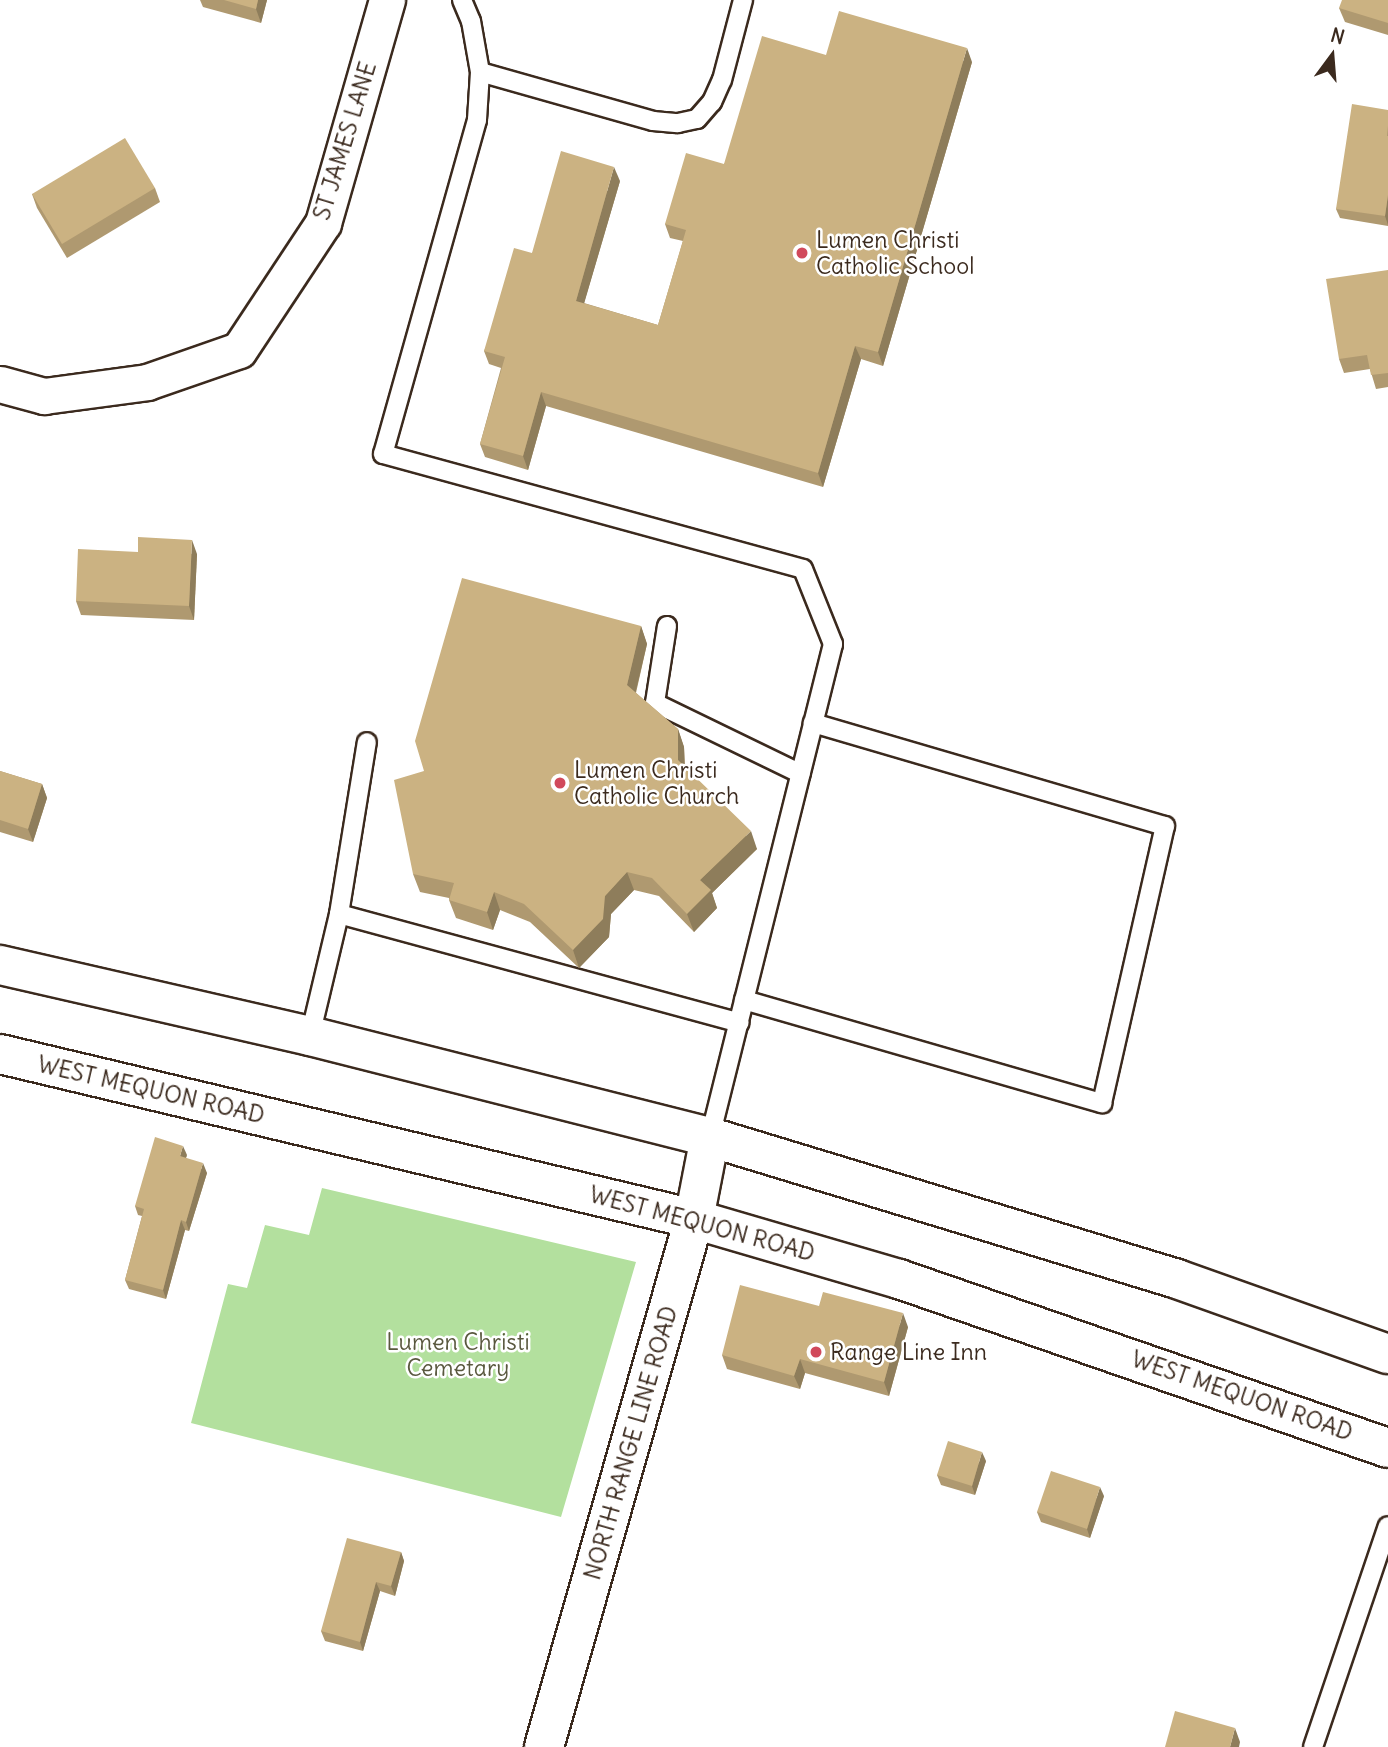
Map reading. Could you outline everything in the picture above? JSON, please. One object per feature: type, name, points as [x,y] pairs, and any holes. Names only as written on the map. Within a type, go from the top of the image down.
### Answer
[{"type":"main road","points":[[0,965],[310,1036],[710,1137],[1177,1279],[1388,1354]]},
{"type":"main road","name":"WEST MEQUON ROAD","points":[[0,1054],[694,1219],[899,1279],[1388,1448]]},
{"type":"main road","name":"NORTH RANGE LINE ROAD","points":[[544,1747],[694,1219],[710,1137]]},
{"type":"street","name":"ST JAMES LANE","points":[[0,384],[44,396],[146,382],[239,351],[323,223],[387,0]]},
{"type":"lane","points":[[480,72],[653,121],[678,123],[698,118],[712,102],[722,80],[743,0]]},
{"type":"lane","points":[[465,1],[480,72],[468,159],[383,454],[803,569],[833,644],[710,1137]]},
{"type":"lane","points":[[667,626],[655,703],[801,774]]},
{"type":"lane","points":[[744,1000],[1102,1103],[1165,826],[813,723]]},
{"type":"lane","points":[[310,1036],[339,914],[367,742]]},
{"type":"lane","points":[[339,914],[740,1023]]},
{"type":"lane","points":[[1313,1747],[1388,1526]]},
{"type":"green space","name":"Lumen Christi Cemetary","points":[[322,1188],[636,1262],[561,1517],[191,1423],[228,1284],[247,1288],[265,1225],[309,1235]]},
{"type":"building","points":[[224,0],[258,0],[256,9]]},
{"type":"building","points":[[1342,0],[1388,0],[1388,23],[1339,8]]},
{"type":"building","name":"Lumen Christi Catholic School","points":[[839,11],[967,48],[878,352],[855,346],[818,473],[541,392],[523,456],[480,444],[505,357],[484,351],[514,248],[532,253],[561,151],[614,167],[576,301],[658,325],[686,230],[665,224],[686,153],[724,164],[762,36],[826,55]]},
{"type":"building","points":[[1352,104],[1388,110],[1388,195],[1385,216],[1336,209]]},
{"type":"building","points":[[125,138],[155,188],[62,244],[32,194]]},
{"type":"building","points":[[1388,270],[1388,373],[1371,375],[1367,355],[1339,359],[1326,279]]},
{"type":"building","points":[[138,537],[192,540],[189,606],[76,601],[78,549],[138,552]]},
{"type":"building","name":"Lumen Christi Catholic Church","points":[[462,578],[641,626],[627,685],[678,729],[678,760],[751,831],[700,880],[711,890],[687,914],[652,878],[627,872],[605,896],[603,919],[573,950],[524,904],[494,892],[487,912],[449,900],[454,883],[413,874],[394,780],[424,771],[415,741]]},
{"type":"building","points":[[0,771],[42,784],[28,829],[0,820]]},
{"type":"building","points":[[155,1137],[183,1146],[180,1156],[203,1163],[186,1222],[181,1220],[163,1290],[125,1280],[144,1209],[135,1206]]},
{"type":"building","name":"Range Line Inn","points":[[740,1285],[819,1306],[823,1292],[903,1313],[884,1382],[800,1359],[794,1376],[722,1355]]},
{"type":"building","points":[[948,1441],[982,1452],[972,1486],[937,1475]]},
{"type":"building","points":[[1051,1471],[1100,1487],[1087,1529],[1037,1512]]},
{"type":"building","points":[[347,1538],[401,1552],[391,1586],[376,1582],[360,1642],[321,1631]]},
{"type":"building","points":[[1175,1711],[1235,1728],[1230,1747],[1165,1747]]},
{"type":"place","name":"Lumen Christi Catholic School","points":[[802,253]]},
{"type":"place","name":"Lumen Christi Catholic Church","points":[[560,783]]},
{"type":"place","name":"Range Line Inn","points":[[816,1352]]}]
